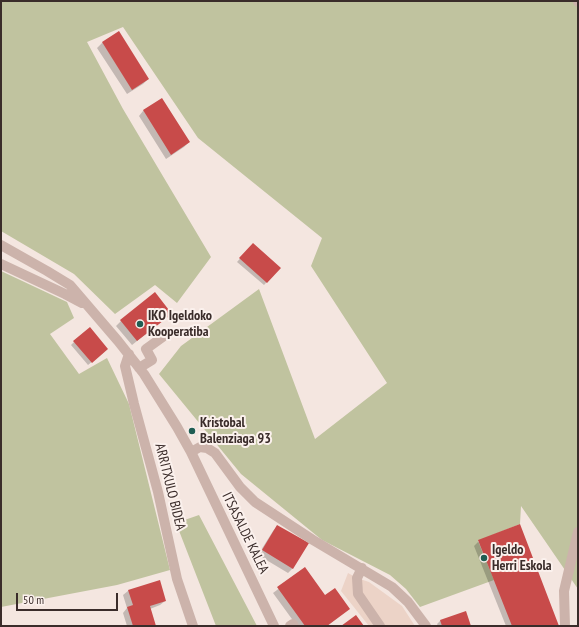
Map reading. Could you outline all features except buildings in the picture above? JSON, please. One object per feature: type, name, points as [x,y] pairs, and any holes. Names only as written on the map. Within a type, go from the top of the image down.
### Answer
[{"type":"street","name":"ITSASALDE KALEA","points":[[1,246],[70,285],[129,354],[177,427],[191,452],[274,626]]},
{"type":"street","points":[[1,264],[87,306]]},
{"type":"street","points":[[139,368],[152,360],[146,349],[164,336]]},
{"type":"street","name":"ARRITXULO BIDEA","points":[[129,354],[125,366],[134,404],[158,492],[178,579],[194,626]]},
{"type":"street","points":[[191,452],[200,447],[211,450],[240,487],[255,502],[313,540],[392,587],[408,602],[426,626]]},
{"type":"street","points":[[565,626],[564,591],[578,532]]},
{"type":"street","points":[[362,568],[357,578],[358,594],[380,626]]},
{"type":"street","points":[[290,626],[293,624],[294,626]]},
{"type":"green space","points":[[1,1],[578,1],[578,589],[521,506],[520,524],[478,541],[494,580],[420,607],[406,589],[390,575],[322,540],[241,474],[159,374],[181,346],[259,289],[315,439],[387,383],[311,266],[322,238],[198,138],[123,27],[87,42],[123,109],[211,257],[177,303],[155,285],[115,314],[74,274],[1,231]]},
{"type":"green space","points":[[1,271],[67,302],[74,318],[50,334],[79,374],[107,358],[129,404],[170,570],[117,585],[1,607]]},
{"type":"green space","points":[[199,515],[257,626],[216,626],[176,523]]},
{"type":"shaded area","points":[[348,573],[369,582],[402,606],[415,626],[369,626],[341,591]]},
{"type":"place","name":"IKO Igeldoko Kooperatiba","points":[[140,324]]},
{"type":"place","name":"Kristobal Balenziaga 93","points":[[192,431]]},
{"type":"place","name":"Igeldo Herri Eskola","points":[[484,558]]}]
